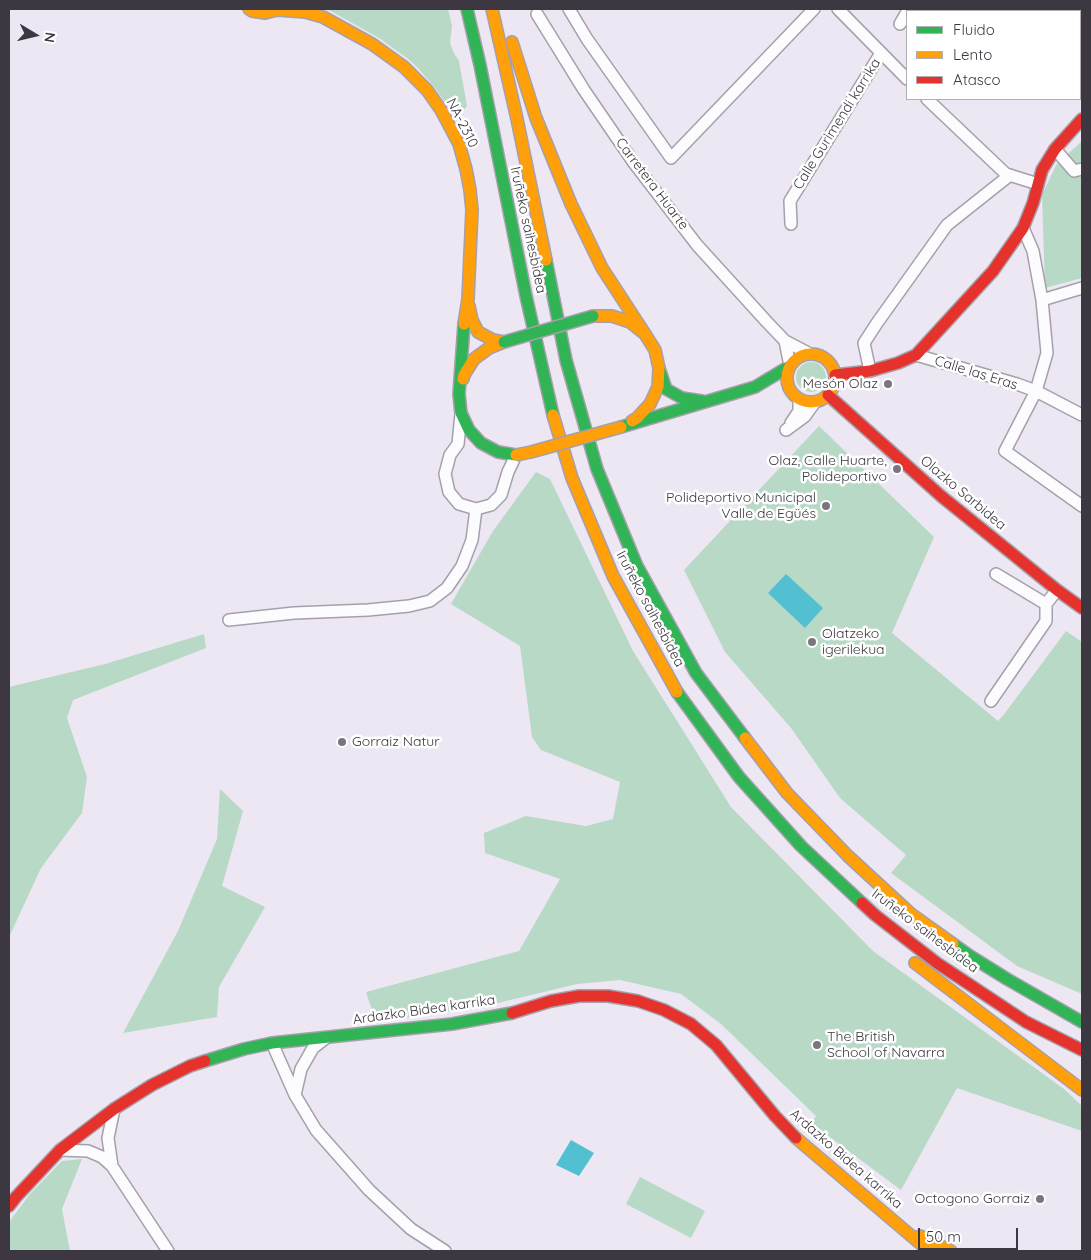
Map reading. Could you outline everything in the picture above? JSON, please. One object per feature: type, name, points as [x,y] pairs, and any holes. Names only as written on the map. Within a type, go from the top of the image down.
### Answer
[{"type":"main road","name":"NA-2310","points":[[249,9],[265,13],[280,10],[319,13],[372,44],[404,67],[427,90],[441,110],[459,144],[466,169],[472,210],[468,299]]},
{"type":"main road","points":[[456,9],[466,51]]},
{"type":"main road","name":"Iruñeko saihesbidea","points":[[467,9],[552,413],[572,478],[610,569],[679,696],[739,777],[800,846],[874,915],[937,963],[1026,1022],[1082,1050]]},
{"type":"main road","name":"Iruñeko saihesbidea","points":[[492,9],[517,119],[566,360],[596,469],[637,566],[696,673],[787,793],[848,856],[911,914],[1006,979],[1082,1022]]},
{"type":"main road","points":[[509,31],[536,118],[571,204],[602,268],[655,350],[666,389],[682,398],[707,401]]},
{"type":"main road","points":[[835,375],[870,371],[916,356],[993,271],[1023,228],[1033,203],[1042,170],[1055,149],[1082,119]]},
{"type":"main road","points":[[483,136],[542,404],[578,509],[610,569]]},
{"type":"main road","points":[[468,299],[472,320],[478,332],[493,340],[504,342]]},
{"type":"main road","points":[[468,299],[464,320],[459,394],[461,413],[468,430],[481,443],[498,452],[516,455],[532,452],[755,387],[790,366]]},
{"type":"main road","points":[[459,394],[464,375],[474,359],[489,348],[504,342],[593,316],[612,316],[630,322],[645,334]]},
{"type":"main road","points":[[755,387],[775,389],[807,402],[822,399],[828,395],[835,382],[833,368],[823,356],[816,354],[801,355],[790,366],[787,373],[787,381],[789,388],[796,397]]},
{"type":"main road","points":[[621,426],[638,418],[650,404],[658,387],[659,368]]},
{"type":"main road","name":"Olazko Sarbidea","points":[[828,395],[941,496],[1082,608]]},
{"type":"main road","points":[[739,777],[793,852],[872,927]]},
{"type":"main road","points":[[908,958],[1082,1090]]},
{"type":"main road","points":[[1006,979],[1082,1009]]},
{"type":"main road","name":"Ardazko Bidea karrika","points":[[9,1206],[60,1150],[114,1108],[190,1066],[244,1049],[272,1043],[452,1024],[503,1015],[551,1001],[579,996],[608,996],[638,1001],[664,1010],[691,1024],[716,1045],[775,1116],[800,1142],[929,1251]]},
{"type":"main road","name":"Ardazko Bidea karrika","points":[[897,1224],[951,1251]]},
{"type":"street","points":[[569,9],[587,39],[671,158],[814,9]]},
{"type":"street","points":[[838,9],[906,78]]},
{"type":"street","name":"Carretera Huarte","points":[[537,14],[584,90],[634,163],[697,244],[785,341],[808,354]]},
{"type":"street","points":[[900,24],[906,14]]},
{"type":"street","name":"Calle Gurimendi karrika","points":[[790,224],[790,201],[881,53]]},
{"type":"street","points":[[928,100],[1006,174],[1038,184]]},
{"type":"street","points":[[1055,149],[1074,171],[1082,169]]},
{"type":"street","points":[[870,371],[864,343],[877,322],[947,225],[1010,175]]},
{"type":"street","points":[[1023,228],[1033,251],[1042,300],[1047,353],[1036,391],[1005,451],[1082,506]]},
{"type":"street","points":[[1042,300],[1082,288]]},
{"type":"street","points":[[785,341],[790,366]]},
{"type":"street","name":"Calle las Eras","points":[[916,356],[1017,384],[1036,391],[1082,415]]},
{"type":"street","points":[[796,397],[799,411],[786,430],[805,416],[814,402]]},
{"type":"street","points":[[461,413],[458,444],[450,455],[445,474],[449,492],[459,504],[476,509],[490,505],[501,495],[508,472],[516,455]]},
{"type":"street","points":[[229,620],[294,613],[368,610],[410,606],[430,601],[447,588],[462,566],[472,540],[476,509]]},
{"type":"street","points":[[996,574],[1046,604]]},
{"type":"street","points":[[991,701],[1046,621],[1046,604],[1057,590]]},
{"type":"street","points":[[295,1095],[301,1069],[313,1048],[326,1038]]},
{"type":"street","points":[[272,1043],[295,1095],[316,1130],[369,1190],[411,1229],[444,1251]]},
{"type":"street","points":[[112,1166],[108,1138],[114,1108]]},
{"type":"street","points":[[60,1150],[88,1151],[102,1157],[112,1166],[168,1251]]},
{"type":"green space","points":[[327,9],[448,9],[452,26],[450,43],[459,61],[467,106],[456,118],[435,88],[407,58],[379,38]]},
{"type":"green space","points":[[1082,141],[1082,278],[1045,288],[1042,195],[1056,165]]},
{"type":"green space","points":[[811,362],[822,366],[826,377],[822,388],[811,392],[800,388],[796,377],[800,366]]},
{"type":"green space","name":"Olatzeko igerilekua","points":[[819,426],[934,537],[892,633],[998,721],[1066,631],[1082,642],[1082,994],[1017,966],[891,873],[906,855],[840,798],[791,728],[725,652],[684,570]]},
{"type":"green space","points":[[536,472],[550,479],[633,651],[731,807],[873,951],[1064,1089],[1082,1106],[1082,1131],[957,1088],[901,1190],[811,1123],[816,1116],[721,1024],[681,994],[620,980],[577,984],[477,1008],[376,1022],[366,992],[519,951],[560,879],[485,853],[484,833],[526,816],[586,826],[613,819],[620,782],[541,750],[532,737],[520,646],[451,604],[493,531]]},
{"type":"green space","points":[[204,634],[206,648],[73,700],[67,718],[87,777],[82,813],[41,868],[9,937],[9,687],[105,664]]},
{"type":"green space","points":[[220,789],[243,811],[222,886],[265,907],[219,987],[217,1017],[123,1033],[178,931],[217,839]]},
{"type":"green space","points":[[82,1159],[62,1209],[70,1251],[9,1251],[9,1222],[30,1194],[62,1161]]},
{"type":"green space","points":[[640,1177],[705,1211],[691,1238],[626,1204]]},
{"type":"water","points":[[786,574],[823,608],[805,628],[768,593]]},
{"type":"water","points":[[571,1140],[594,1153],[579,1176],[556,1165]]},
{"type":"traffic: fast","points":[[467,9],[526,296],[553,415]]},
{"type":"traffic: fast","points":[[546,260],[566,360],[597,469],[637,566],[696,673],[745,738]]},
{"type":"traffic: fast","points":[[504,342],[593,316]]},
{"type":"traffic: fast","points":[[464,324],[459,394],[461,413],[469,430],[481,443],[498,452],[516,455]]},
{"type":"traffic: fast","points":[[621,427],[755,387],[790,366]]},
{"type":"traffic: fast","points":[[660,371],[666,389],[682,398],[702,401]]},
{"type":"traffic: fast","points":[[677,692],[739,777],[801,846],[862,903]]},
{"type":"traffic: fast","points":[[953,944],[1007,979],[1082,1022]]},
{"type":"traffic: fast","points":[[205,1061],[272,1043],[452,1024],[512,1013]]},
{"type":"traffic: slow","points":[[249,9],[265,13],[281,9]]},
{"type":"traffic: slow","points":[[492,9],[546,260]]},
{"type":"traffic: slow","points":[[278,10],[305,12],[323,17],[372,44],[404,67],[427,90],[441,110],[459,144],[470,190],[472,210],[468,299],[464,324]]},
{"type":"traffic: slow","points":[[512,42],[536,118],[571,204],[602,268],[645,334]]},
{"type":"traffic: slow","points":[[469,306],[472,320],[478,332],[493,340],[504,342]]},
{"type":"traffic: slow","points":[[593,316],[612,316],[630,322],[645,334],[655,350],[659,368],[658,387],[650,404],[632,421]]},
{"type":"traffic: slow","points":[[463,379],[474,359],[489,348],[504,342]]},
{"type":"traffic: slow","points":[[806,354],[816,354],[828,361],[835,373],[835,378],[835,383],[828,395],[816,402],[806,402],[798,398],[791,391],[787,383],[787,373],[791,365],[798,358],[806,354]]},
{"type":"traffic: slow","points":[[553,415],[572,478],[613,576],[677,692]]},
{"type":"traffic: slow","points":[[516,455],[621,427]]},
{"type":"traffic: slow","points":[[745,738],[787,793],[848,856],[911,914],[953,944]]},
{"type":"traffic: slow","points":[[915,963],[1082,1090]]},
{"type":"traffic: slow","points":[[796,1138],[929,1251]]},
{"type":"traffic: slow","points":[[920,1236],[951,1251]]},
{"type":"traffic: jam","points":[[835,375],[870,371],[898,363],[916,355],[993,271],[1023,228],[1033,203],[1042,170],[1055,149],[1082,119]]},
{"type":"traffic: jam","points":[[828,395],[941,496],[1082,608]]},
{"type":"traffic: jam","points":[[862,903],[937,963],[1026,1022],[1082,1050]]},
{"type":"traffic: jam","points":[[512,1013],[551,1001],[579,996],[608,996],[638,1001],[664,1010],[691,1024],[716,1045],[775,1116],[796,1138]]},
{"type":"traffic: jam","points":[[9,1206],[60,1150],[114,1109],[152,1085],[190,1066],[205,1061]]},
{"type":"place","name":"Mesón Olaz","points":[[888,384]]},
{"type":"place","name":"Olaz, Calle Huarte, Polideportivo","points":[[897,469]]},
{"type":"place","name":"Polideportivo Municipal Valle de Egüés","points":[[826,506]]},
{"type":"place","name":"Olatzeko igerilekua","points":[[812,642]]},
{"type":"place","name":"Gorraiz Natur","points":[[342,742]]},
{"type":"place","name":"The British School of Navarra","points":[[817,1045]]},
{"type":"place","name":"Octogono Gorraiz","points":[[1040,1199]]}]
